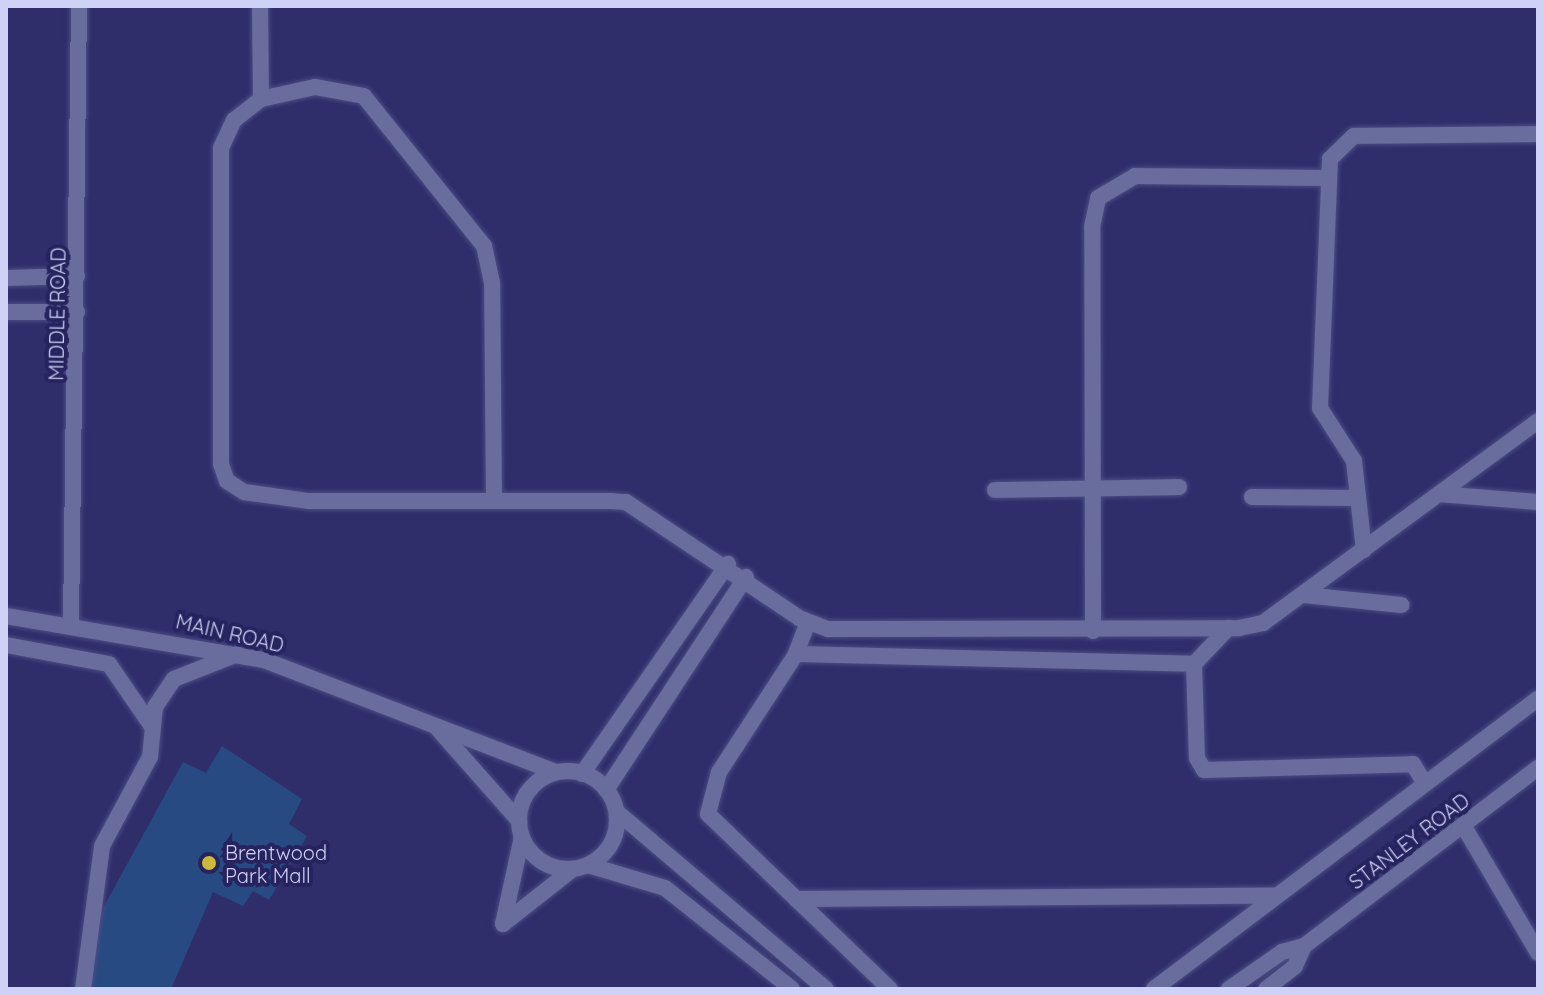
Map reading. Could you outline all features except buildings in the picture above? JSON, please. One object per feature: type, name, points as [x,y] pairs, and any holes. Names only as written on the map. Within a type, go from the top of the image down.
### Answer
[{"type":"street","name":"MIDDLE ROAD","points":[[71,624],[79,6]]},
{"type":"street","points":[[260,6],[261,99]]},
{"type":"street","points":[[494,501],[492,283],[484,246],[364,96],[315,87],[261,99],[234,120],[221,148],[227,481],[282,499],[637,505],[728,564],[808,622],[828,629],[1093,631],[1228,628],[1263,623],[1538,421]]},
{"type":"street","points":[[1364,550],[1352,456],[1320,408],[1324,178],[1339,144],[1354,136],[1538,134]]},
{"type":"street","points":[[1093,631],[1092,227],[1102,193],[1135,176],[1324,178]]},
{"type":"street","points":[[6,278],[77,276]]},
{"type":"street","points":[[6,312],[77,312]]},
{"type":"street","points":[[995,490],[1179,487]]},
{"type":"street","points":[[1439,494],[1538,502]]},
{"type":"street","points":[[1252,497],[1358,498]]},
{"type":"street","points":[[582,774],[728,564]]},
{"type":"street","points":[[606,790],[746,577]]},
{"type":"street","points":[[1304,595],[1401,605]]},
{"type":"street","name":"MAIN ROAD","points":[[6,616],[239,653],[556,772],[582,774],[606,790],[617,812],[826,989]]},
{"type":"street","points":[[808,622],[796,654],[708,796],[708,814],[890,989]]},
{"type":"street","points":[[1228,628],[1194,664],[1197,758],[1204,770],[1413,764],[1425,784]]},
{"type":"street","points":[[6,645],[109,664],[151,725]]},
{"type":"street","points":[[83,989],[102,846],[150,757],[151,725],[174,679],[239,653]]},
{"type":"street","points":[[796,654],[1194,664]]},
{"type":"street","points":[[1154,989],[1538,699]]},
{"type":"street","name":"MAIN ROAD","points":[[435,725],[520,829],[542,861],[665,888],[792,989]]},
{"type":"street","name":"STANLEY ROAD","points":[[1229,989],[1282,952],[1304,946],[1538,768]]},
{"type":"street","points":[[556,772],[529,790],[503,924],[611,844],[617,812]]},
{"type":"street","points":[[1463,825],[1538,953]]},
{"type":"street","points":[[796,899],[1277,896]]},
{"type":"street","name":"STANLEY ROAD","points":[[1266,989],[1295,966],[1304,946]]},
{"type":"place","name":"Brentwood Park Mall","points":[[209,863]]}]
